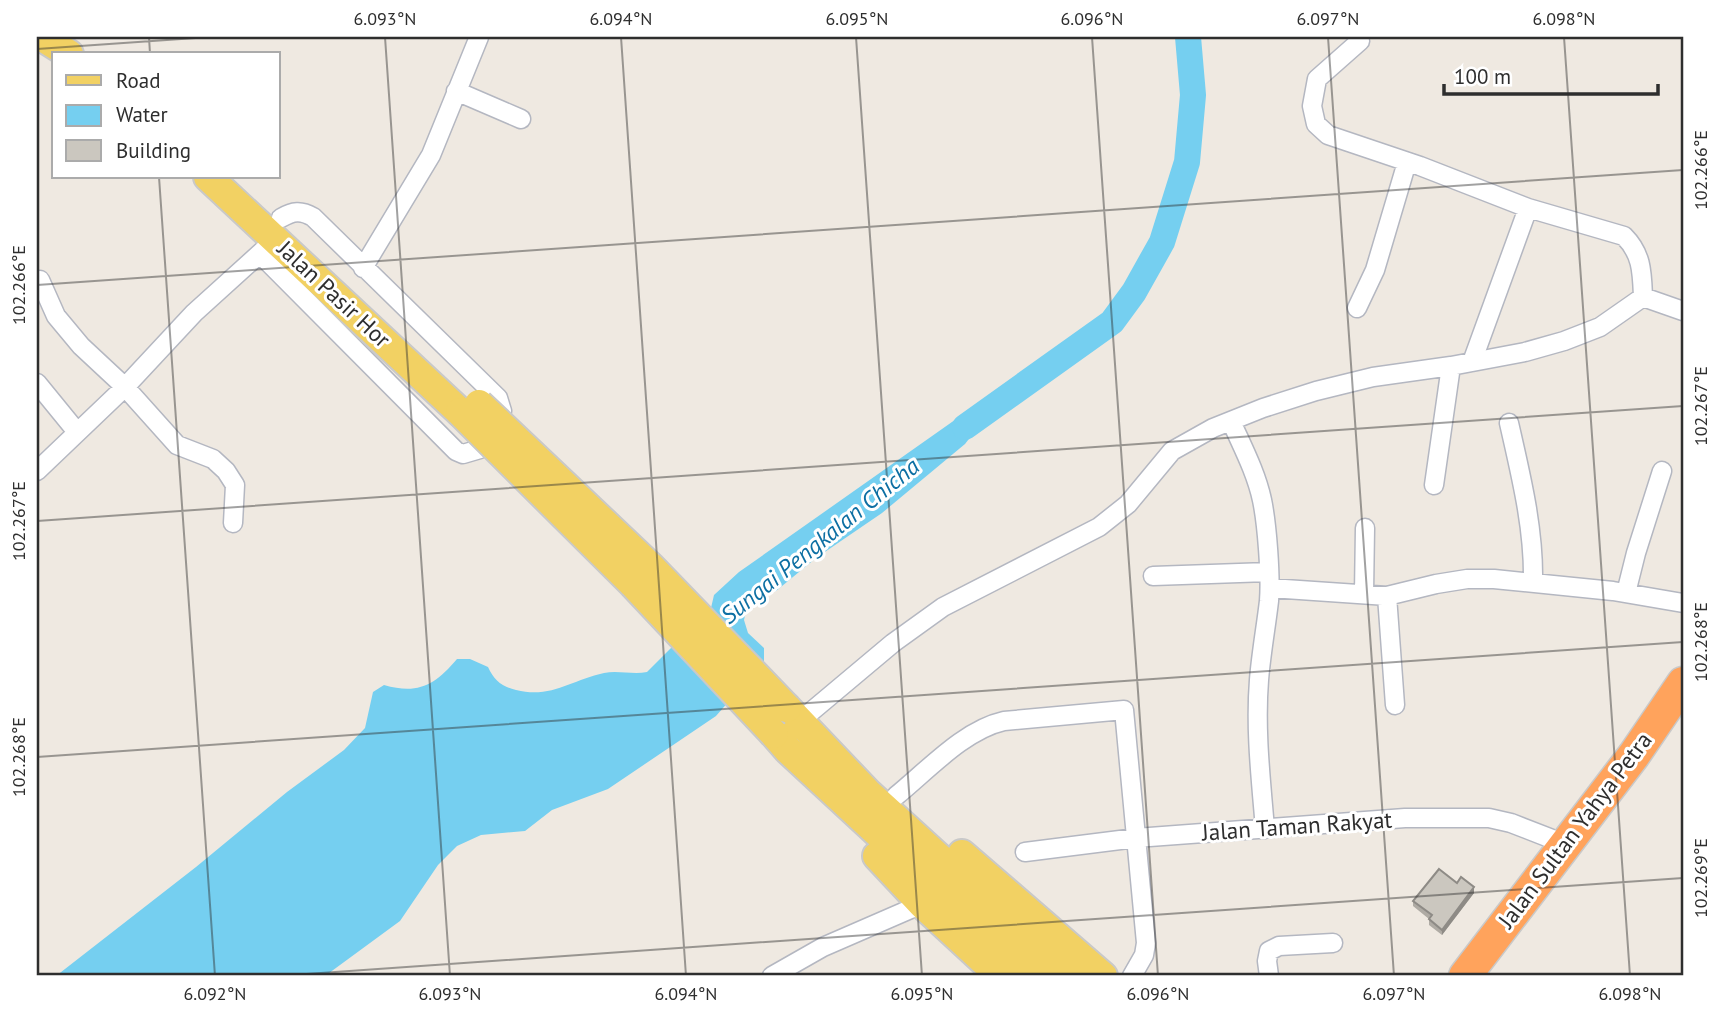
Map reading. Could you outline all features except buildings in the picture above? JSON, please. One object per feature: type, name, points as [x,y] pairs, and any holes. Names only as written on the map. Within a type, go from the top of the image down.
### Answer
[{"type":"highway","name":"Jalan Sultan Yahya Petra","points":[[1465,976],[1634,755],[1683,683]]},
{"type":"highway","name":"Jalan Sultan Yahya Petra","points":[[1491,976],[1683,717]]},
{"type":"main road","name":"Jalan Pasir Hor","points":[[209,178],[272,237],[466,405]]},
{"type":"main road","name":"Jalan Pasir Hor","points":[[237,178],[272,237]]},
{"type":"main road","points":[[466,405],[651,567],[867,792],[1013,958]]},
{"type":"main road","points":[[466,405],[781,742],[1032,976]]},
{"type":"main road","points":[[799,720],[896,796],[1103,976]]},
{"type":"main road","points":[[781,742],[839,816],[922,904],[1013,958],[1069,976]]},
{"type":"street","points":[[363,268],[431,155],[480,37]]},
{"type":"street","points":[[1360,41],[1317,79],[1311,106],[1316,124],[1328,135],[1528,208],[1624,236],[1634,246],[1640,261],[1643,297]]},
{"type":"street","points":[[456,91],[521,119]]},
{"type":"street","points":[[1357,308],[1375,270],[1407,162]]},
{"type":"street","points":[[1472,362],[1528,208]]},
{"type":"street","points":[[37,471],[125,387],[194,313],[272,237],[291,212],[306,213],[313,217],[498,398],[502,411],[480,449],[464,454],[456,451],[272,237]]},
{"type":"street","points":[[40,280],[57,316],[81,346],[125,387],[177,445],[213,459],[226,471],[235,485],[233,523]]},
{"type":"street","points":[[1643,297],[1683,311]]},
{"type":"street","points":[[799,720],[893,643],[943,607],[1099,527],[1128,504],[1172,451],[1213,428],[1263,408],[1339,385],[1472,362],[1564,341],[1600,327],[1643,297]]},
{"type":"street","points":[[1434,485],[1451,366]]},
{"type":"street","points":[[37,383],[77,432]]},
{"type":"street","points":[[1231,421],[1255,477],[1262,501],[1269,580],[1259,680],[1259,756],[1265,829]]},
{"type":"street","points":[[1509,423],[1530,520],[1534,552],[1533,582]]},
{"type":"street","points":[[1626,593],[1662,471]]},
{"type":"street","points":[[1364,593],[1365,528]]},
{"type":"street","points":[[1153,576],[1269,580],[1387,596],[1467,579],[1533,582],[1683,603]]},
{"type":"street","points":[[1387,596],[1395,705]]},
{"type":"street","points":[[896,796],[970,735],[987,725],[1004,721],[1124,710],[1146,943],[1144,955],[1132,976]]},
{"type":"street","name":"Jalan Taman Rakyat","points":[[1025,852],[1136,838],[1405,818],[1489,818],[1511,823],[1566,844]]},
{"type":"street","points":[[772,976],[823,947],[922,904]]},
{"type":"street","points":[[1269,976],[1269,951],[1279,946],[1333,943]]},
{"type":"water","points":[[997,403],[965,444],[882,513],[816,558],[776,591],[755,597],[747,607],[744,620],[748,633],[764,648],[764,661],[716,716],[608,789],[552,810],[525,831],[481,835],[457,846],[438,865],[400,921],[325,976],[56,976],[287,792],[344,750],[365,728],[373,692],[384,685],[407,689],[425,686],[457,659],[470,659],[488,667],[503,685],[528,692],[561,688],[604,673],[647,672],[711,608],[714,595],[739,572],[969,410]]},
{"type":"waterway","name":"Sungai Pengkalan Chicha","points":[[965,427],[1112,322],[1134,292],[1162,242],[1187,162],[1193,95],[1188,37]]}]
